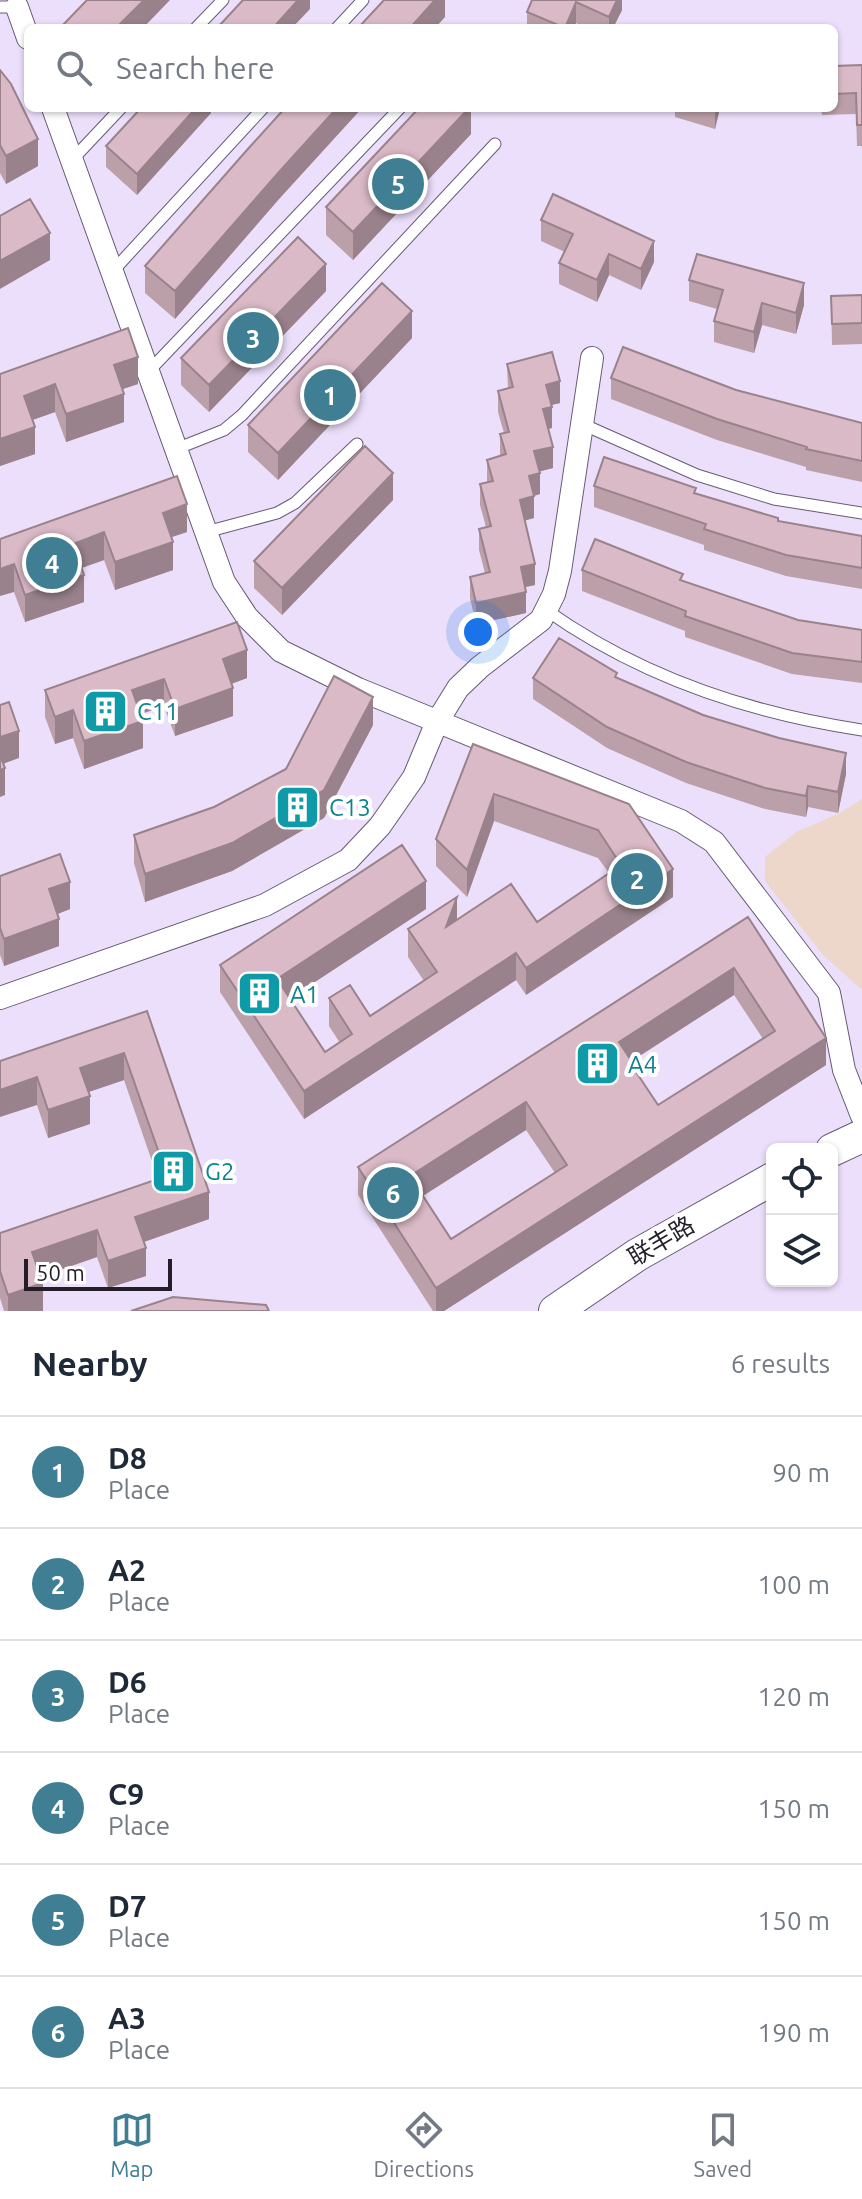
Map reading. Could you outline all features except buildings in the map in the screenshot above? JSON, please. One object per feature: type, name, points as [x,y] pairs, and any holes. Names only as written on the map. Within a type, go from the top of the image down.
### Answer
[{"type":"main road","points":[[838,1147],[862,1136]]},
{"type":"main road","points":[[838,1170],[862,1160]]},
{"type":"main road","name":"联丰路","points":[[555,1311],[637,1255],[766,1182]]},
{"type":"main road","name":"联丰路","points":[[591,1311],[666,1261],[766,1205]]},
{"type":"street","points":[[8,7],[24,32]]},
{"type":"street","points":[[54,112],[224,582],[247,617],[281,651],[358,689],[681,821],[714,842],[829,993],[844,1070],[862,1116]]},
{"type":"street","points":[[0,998],[265,905],[348,860],[380,826],[414,777],[437,722],[458,688],[541,620],[554,594],[592,358]]},
{"type":"lane","points":[[200,24],[223,0]]},
{"type":"lane","points":[[341,24],[363,0]]},
{"type":"lane","points":[[72,160],[117,112]]},
{"type":"lane","points":[[112,272],[259,112]]},
{"type":"lane","points":[[148,372],[396,112]]},
{"type":"lane","points":[[176,449],[224,430],[242,415],[495,144]]},
{"type":"lane","points":[[582,424],[697,475],[774,499],[862,513]]},
{"type":"lane","points":[[206,532],[277,513],[295,503],[357,444]]},
{"type":"lane","points":[[546,610],[582,635],[647,670],[727,701],[802,721],[862,730]]},
{"type":"shaded area","points":[[862,799],[862,990],[823,955],[765,881],[765,857],[796,832],[838,814]]},
{"type":"place","name":"D7","points":[[398,184]]},
{"type":"place","name":"D6","points":[[253,338]]},
{"type":"place","name":"D8","points":[[330,395]]},
{"type":"place","name":"C9","points":[[52,563]]},
{"type":"place","name":"C11","points":[[106,711]]},
{"type":"place","name":"C13","points":[[298,807]]},
{"type":"place","name":"A2","points":[[637,879]]},
{"type":"place","name":"A1","points":[[259,994]]},
{"type":"place","name":"A4","points":[[597,1064]]},
{"type":"place","name":"G2","points":[[174,1171]]},
{"type":"place","name":"A3","points":[[393,1193]]}]
